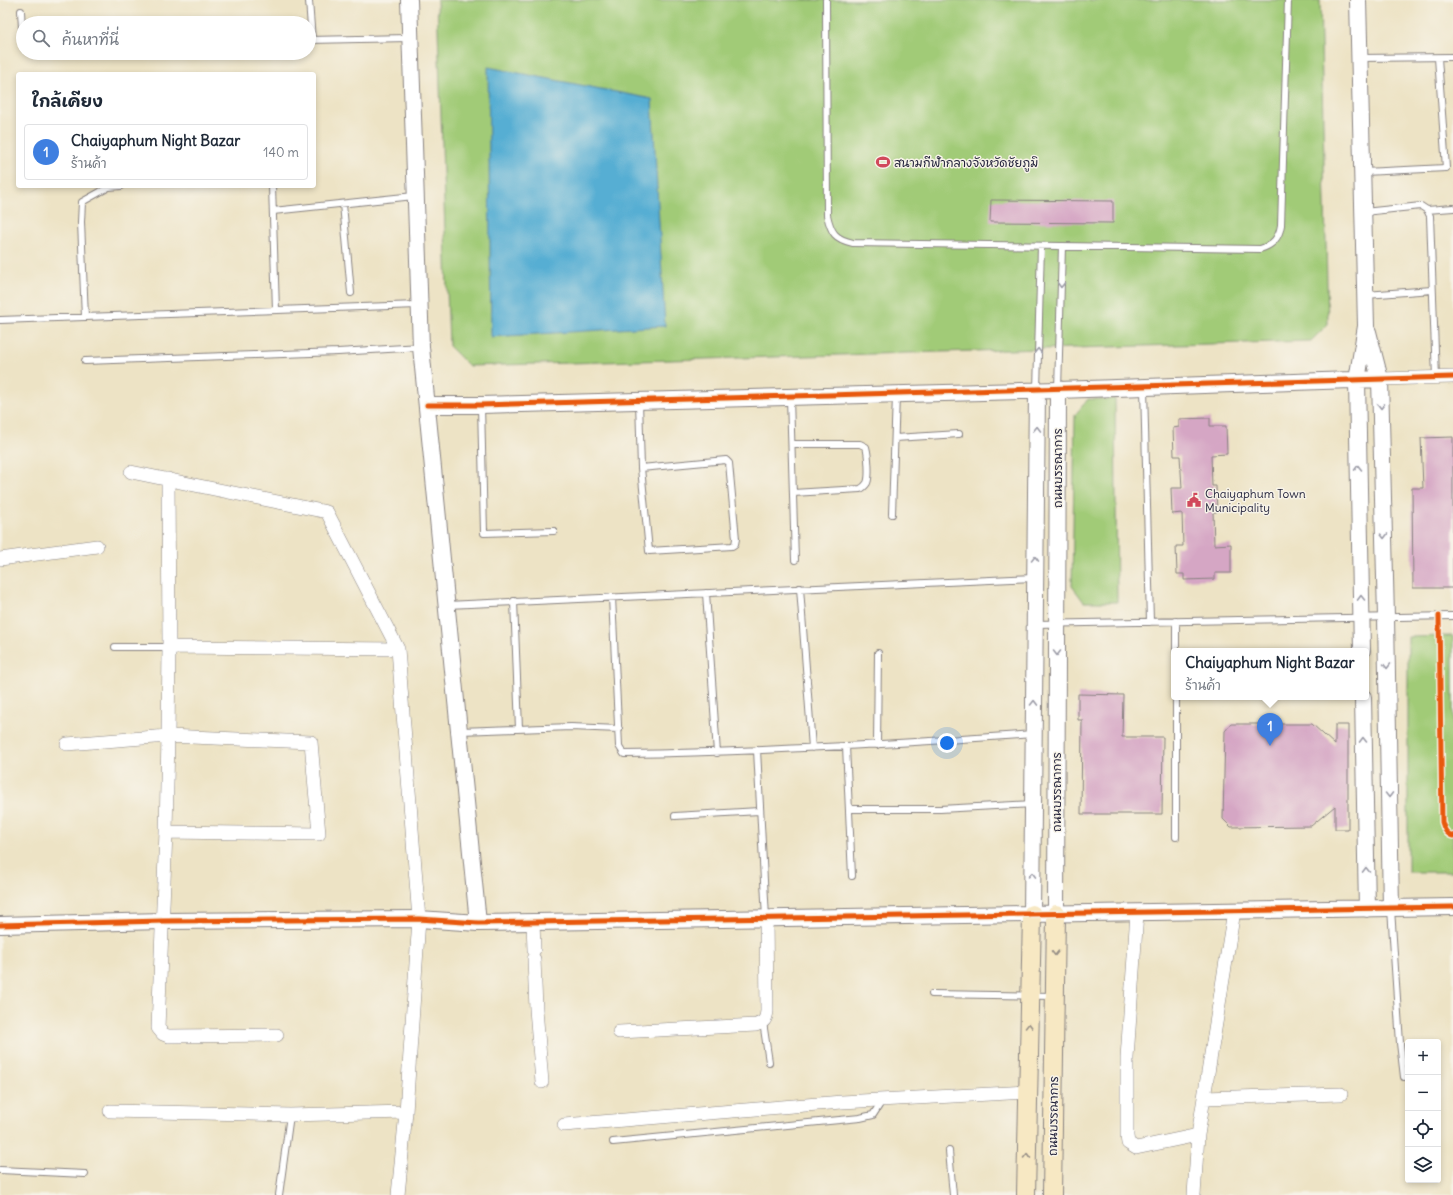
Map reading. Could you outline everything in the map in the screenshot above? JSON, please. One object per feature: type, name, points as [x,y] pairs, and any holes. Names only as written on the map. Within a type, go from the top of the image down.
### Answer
[{"type":"main road","name":"ถนนบรรณาการ","points":[[1026,1195],[1032,914]]},
{"type":"main road","name":"ถนนบรรณาการ","points":[[1052,1195],[1056,914]]},
{"type":"street","points":[[409,0],[421,347],[478,923]]},
{"type":"street","points":[[1358,0],[1366,295],[1366,326],[1357,380],[1362,648]]},
{"type":"street","points":[[1366,326],[1380,379],[1391,908]]},
{"type":"street","points":[[427,405],[481,405],[1058,390],[1453,377]]},
{"type":"street","name":"ถนนบรรณาการ","points":[[1032,914],[1037,390]]},
{"type":"street","name":"ถนนบรรณาการ","points":[[1056,914],[1058,390]]},
{"type":"street","points":[[131,472],[326,512],[398,649],[419,919],[406,1112],[398,1195]]},
{"type":"street","points":[[168,479],[168,736],[163,921],[157,1022],[158,1028],[163,1034],[168,1036],[277,1035]]},
{"type":"street","points":[[0,559],[97,546]]},
{"type":"street","points":[[169,647],[398,649]]},
{"type":"street","points":[[1363,700],[1366,909]]},
{"type":"street","points":[[67,744],[168,736],[311,742],[319,834],[166,832]]},
{"type":"street","points":[[0,925],[163,921],[419,919],[478,923],[1453,907]]},
{"type":"street","points":[[1194,1195],[1198,1135],[1234,911]]},
{"type":"street","points":[[1137,913],[1127,1058],[1126,1136],[1128,1143],[1136,1148],[1198,1135]]},
{"type":"street","points":[[619,1032],[756,1025],[763,1022],[767,1018],[766,918]]},
{"type":"street","points":[[533,922],[536,1009],[542,1082]]},
{"type":"street","points":[[564,1125],[883,1100],[1028,1092]]},
{"type":"street","points":[[1204,1098],[1341,1094]]},
{"type":"street","points":[[110,1111],[290,1115],[406,1112]]},
{"type":"lane","points":[[826,0],[827,216],[830,228],[837,237],[844,241],[853,243],[1260,249],[1273,243],[1280,232],[1281,225],[1288,0]]},
{"type":"lane","points":[[309,1],[309,16]]},
{"type":"lane","points":[[21,11],[21,16]]},
{"type":"lane","points":[[316,40],[411,38]]},
{"type":"lane","points":[[1360,58],[1453,57]]},
{"type":"lane","points":[[1362,172],[1446,168],[1438,58]]},
{"type":"lane","points":[[85,317],[81,222],[82,202],[107,188]]},
{"type":"lane","points":[[272,188],[276,310]]},
{"type":"lane","points":[[273,211],[416,196]]},
{"type":"lane","points":[[344,204],[350,293]]},
{"type":"lane","points":[[1364,212],[1420,206],[1427,210],[1430,216],[1436,378]]},
{"type":"lane","points":[[1427,210],[1453,208]]},
{"type":"lane","points":[[1037,390],[1041,246]]},
{"type":"lane","points":[[1058,390],[1062,246]]},
{"type":"lane","points":[[1366,295],[1432,290]]},
{"type":"lane","points":[[0,320],[420,305]]},
{"type":"lane","points":[[85,361],[338,352],[421,347]]},
{"type":"lane","points":[[1144,387],[1150,622]]},
{"type":"lane","points":[[892,514],[896,394]]},
{"type":"lane","points":[[790,397],[795,560]]},
{"type":"lane","points":[[639,401],[641,468],[649,551],[732,546],[736,544],[731,478],[729,463],[726,460],[641,468]]},
{"type":"lane","points":[[481,405],[484,533],[554,531]]},
{"type":"lane","points":[[895,438],[959,434]]},
{"type":"lane","points":[[792,444],[860,444],[866,447],[868,476],[864,487],[860,489],[793,493]]},
{"type":"lane","points":[[447,605],[1035,578]]},
{"type":"lane","points":[[800,588],[812,748]]},
{"type":"lane","points":[[706,593],[717,753]]},
{"type":"lane","points":[[612,597],[619,746],[624,754],[717,753],[877,745],[1034,734]]},
{"type":"lane","points":[[514,602],[519,729]]},
{"type":"lane","points":[[1035,624],[1453,616]]},
{"type":"lane","points":[[1176,621],[1176,648]]},
{"type":"lane","points":[[115,647],[169,647]]},
{"type":"lane","points":[[877,745],[878,653]]},
{"type":"lane","points":[[1176,700],[1176,837]]},
{"type":"lane","points":[[459,732],[571,727],[619,729]]},
{"type":"lane","points":[[846,746],[852,876]]},
{"type":"lane","points":[[757,750],[759,811],[766,918]]},
{"type":"lane","points":[[849,809],[940,809],[1033,804]]},
{"type":"lane","points":[[675,816],[759,811]]},
{"type":"lane","points":[[1391,908],[1400,1043],[1404,1077]]},
{"type":"lane","points":[[932,994],[1055,996]]},
{"type":"lane","points":[[763,1022],[769,1062]]},
{"type":"lane","points":[[613,1142],[860,1118],[873,1115],[883,1100]]},
{"type":"lane","points":[[279,1195],[290,1115]]},
{"type":"lane","points":[[949,1151],[953,1195]]},
{"type":"lane","points":[[0,1170],[85,1174]]},
{"type":"green space","name":"สนามกีฬากลางจังหวัดชัยภูมิ","points":[[437,0],[1320,0],[1328,324],[1311,341],[469,366],[449,346]]},
{"type":"green space","points":[[1088,399],[1115,399],[1117,602],[1084,602],[1072,586],[1075,415]]},
{"type":"green space","points":[[1453,636],[1453,872],[1408,872],[1408,637]]},
{"type":"water","points":[[488,67],[652,99],[665,326],[491,337]]},
{"type":"building","points":[[991,200],[1113,201],[1113,223],[990,222]]},
{"type":"building","name":"Chaiyaphum Town Municipality","points":[[1210,418],[1210,426],[1226,426],[1227,454],[1211,455],[1212,486],[1216,486],[1217,512],[1213,512],[1214,545],[1231,544],[1231,573],[1215,573],[1215,579],[1184,580],[1184,574],[1177,574],[1176,546],[1183,546],[1182,513],[1172,514],[1171,488],[1182,488],[1180,456],[1174,456],[1173,428],[1179,427],[1179,419]]},
{"type":"building","points":[[1453,437],[1453,588],[1413,588],[1412,488],[1423,488],[1421,438]]},
{"type":"building","points":[[1078,694],[1123,695],[1122,737],[1163,737],[1162,814],[1081,814],[1082,720],[1078,720]]},
{"type":"building","points":[[1231,724],[1312,724],[1335,745],[1335,725],[1348,725],[1348,829],[1335,829],[1335,806],[1311,826],[1231,827],[1223,819],[1225,731]]},
{"type":"cycle path","points":[[427,405],[481,405],[1453,377]]},
{"type":"cycle path","points":[[1439,616],[1442,822],[1446,831],[1453,836]]},
{"type":"cycle path","points":[[0,925],[163,921],[419,919],[478,923],[1453,907]]},
{"type":"place","name":"สนามกีฬากลางจังหวัดชัยภูมิ","points":[[883,162]]},
{"type":"place","name":"Chaiyaphum Town Municipality","points":[[1194,500]]},
{"type":"place","name":"Chaiyaphum Night Bazar","points":[[1270,746]]}]
